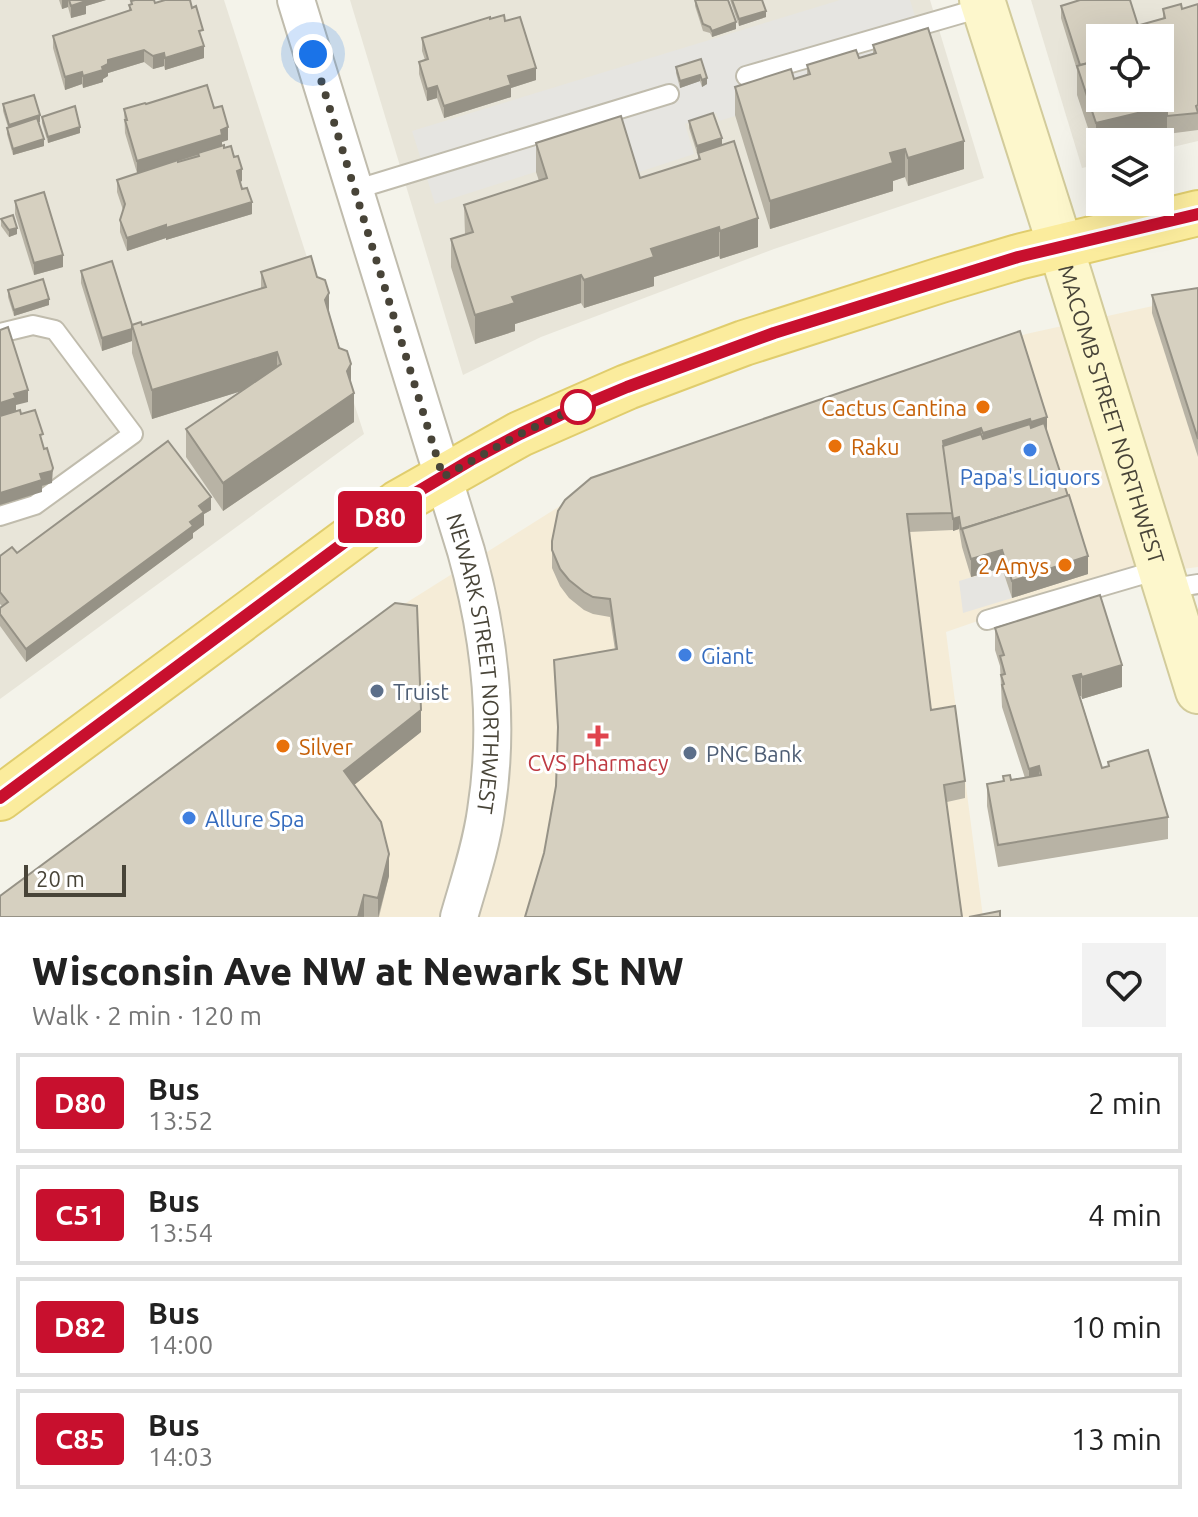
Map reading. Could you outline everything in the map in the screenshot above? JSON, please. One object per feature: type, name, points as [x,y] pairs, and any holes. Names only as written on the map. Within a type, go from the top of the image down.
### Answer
[{"type":"main road","points":[[0,797],[392,507],[520,434],[641,381],[774,333],[1060,245],[1198,213]]},
{"type":"street","name":"NEWARK STREET NORTHWEST","points":[[296,0],[477,589],[487,646],[493,725],[491,779],[478,849],[459,917]]},
{"type":"street","name":"MACOMB STREET NORTHWEST","points":[[983,3],[1060,245],[1175,581],[1198,691]]},
{"type":"lane","points":[[746,76],[983,3]]},
{"type":"lane","points":[[354,190],[669,94]]},
{"type":"lane","points":[[0,333],[33,325],[55,330],[133,434],[35,505],[0,516]]},
{"type":"lane","points":[[987,620],[1175,581]]},
{"type":"shaded area","points":[[0,0],[224,0],[364,434],[0,699]]},
{"type":"shaded area","points":[[350,0],[930,0],[984,178],[774,249],[541,337],[463,375]]},
{"type":"shaded area","points":[[840,0],[910,0],[923,42],[791,98],[719,121],[716,113],[685,124],[694,154],[630,175],[620,145],[435,204],[412,131]]},
{"type":"shaded area","points":[[1031,0],[1198,0],[1198,141],[1174,147],[1174,128],[1086,128],[1086,167],[1082,168]]},
{"type":"shaded area","points":[[1198,296],[1198,567],[1096,580],[946,632],[983,917],[0,917],[0,907],[406,603],[560,506],[1026,334]]},
{"type":"shaded area","points":[[1002,568],[1012,598],[963,613],[959,581]]},
{"type":"building","points":[[69,0],[86,0],[86,1],[71,6]]},
{"type":"building","points":[[135,0],[154,0],[155,3],[190,0],[192,8],[196,6],[204,46],[165,58],[164,53],[153,56],[144,50],[108,60],[103,70],[65,77],[53,36],[131,10],[129,5]]},
{"type":"building","points":[[695,0],[728,0],[736,22],[712,31],[703,24]]},
{"type":"building","points":[[732,0],[762,0],[766,11],[739,19]]},
{"type":"building","points":[[1080,0],[1130,0],[1138,24],[1086,24],[1086,64],[1080,65],[1061,6]]},
{"type":"building","points":[[1181,4],[1182,9],[1198,4],[1198,113],[1167,116],[1167,112],[1174,112],[1174,24],[1144,24],[1165,18],[1163,9]]},
{"type":"building","points":[[504,15],[505,21],[520,17],[536,68],[508,76],[511,85],[444,106],[437,86],[427,89],[419,62],[428,59],[422,38]]},
{"type":"building","points":[[928,28],[964,141],[908,158],[905,149],[890,153],[893,163],[770,201],[735,87],[791,69],[794,79],[810,74],[807,65],[856,50],[859,58],[876,53],[873,45]]},
{"type":"building","points":[[701,59],[707,78],[702,80],[700,75],[680,81],[676,67]]},
{"type":"building","points":[[1086,64],[1086,93],[1077,66]]},
{"type":"building","points":[[207,85],[214,108],[222,106],[228,127],[221,130],[222,135],[137,161],[124,109]]},
{"type":"building","points":[[34,95],[40,115],[9,125],[3,104]]},
{"type":"building","points":[[75,106],[80,127],[48,137],[42,117]]},
{"type":"building","points":[[1092,112],[1142,112],[1096,123]]},
{"type":"building","points":[[713,113],[722,138],[697,146],[689,121]]},
{"type":"building","points":[[621,116],[640,178],[700,159],[698,153],[734,141],[758,218],[651,249],[654,257],[584,280],[581,275],[512,297],[515,303],[475,315],[451,239],[473,232],[464,205],[547,178],[536,143]]},
{"type":"building","points":[[37,118],[44,139],[13,149],[7,128]]},
{"type":"building","points":[[224,145],[224,148],[231,146],[234,157],[238,156],[242,169],[237,171],[242,189],[247,188],[252,202],[127,238],[120,220],[125,204],[117,180],[199,156],[198,153]]},
{"type":"building","points":[[44,192],[63,255],[34,263],[15,201]]},
{"type":"building","points":[[13,215],[17,228],[9,230],[1,219]]},
{"type":"building","points":[[311,256],[317,277],[325,280],[329,293],[325,300],[339,348],[347,351],[351,364],[347,371],[354,393],[223,483],[186,429],[281,364],[277,352],[152,390],[132,325],[141,322],[142,325],[266,287],[261,272]]},
{"type":"building","points":[[112,261],[132,329],[102,338],[81,271]]},
{"type":"building","points":[[43,279],[49,299],[14,310],[8,290]]},
{"type":"building","points":[[1198,288],[1198,439],[1152,295]]},
{"type":"building","points":[[8,327],[28,390],[0,403],[0,330]]},
{"type":"building","points":[[1020,331],[1047,417],[983,433],[981,428],[943,441],[953,513],[907,514],[931,710],[955,706],[965,781],[944,785],[962,917],[525,917],[544,853],[556,786],[558,727],[554,660],[617,649],[610,599],[593,597],[569,580],[560,569],[552,550],[558,511],[565,500],[591,478]]},
{"type":"building","points":[[20,410],[21,414],[35,410],[44,449],[47,448],[53,468],[40,474],[42,480],[0,493],[0,416]]},
{"type":"building","points":[[1044,423],[1068,496],[961,529],[959,517],[953,519],[943,446],[981,434],[983,439],[1030,424],[1031,428]]},
{"type":"building","points":[[168,441],[211,497],[199,506],[204,512],[190,522],[193,526],[26,649],[0,614],[0,608],[8,602],[0,592],[0,556],[12,547],[17,553]]},
{"type":"building","points":[[1069,495],[1088,556],[1012,581],[1002,550],[971,559],[962,529]]},
{"type":"building","points":[[1100,595],[1122,665],[1082,677],[1081,674],[1073,676],[1102,768],[1109,766],[1108,762],[1148,750],[1168,817],[998,845],[987,784],[1004,781],[1003,776],[1010,775],[1011,780],[1041,775],[1039,766],[1029,769],[1002,685],[1001,675],[1005,674],[1000,656],[1004,655],[995,628]]},
{"type":"building","points":[[395,603],[417,606],[421,710],[344,771],[381,822],[389,854],[378,898],[364,895],[358,917],[0,917],[0,896]]},
{"type":"building","points":[[1000,911],[1000,917],[969,917]]},
{"type":"bus line","name":"D80","points":[[0,798],[392,507],[520,434],[627,387],[774,333],[1060,245],[1198,214]]},
{"type":"place","name":"Cactus Cantina","points":[[983,407]]},
{"type":"place","name":"Raku","points":[[835,446]]},
{"type":"place","name":"Papa's Liquors","points":[[1030,450]]},
{"type":"place","name":"2 Amys","points":[[1065,565]]},
{"type":"place","name":"Giant","points":[[685,655]]},
{"type":"place","name":"Truist","points":[[377,691]]},
{"type":"place","name":"CVS Pharmacy","points":[[598,736]]},
{"type":"place","name":"Silver","points":[[283,746]]},
{"type":"place","name":"PNC Bank","points":[[690,753]]},
{"type":"place","name":"Allure Spa","points":[[189,818]]},
{"type":"route","points":[[313,54],[443,477],[520,434],[587,403],[578,407]]}]
